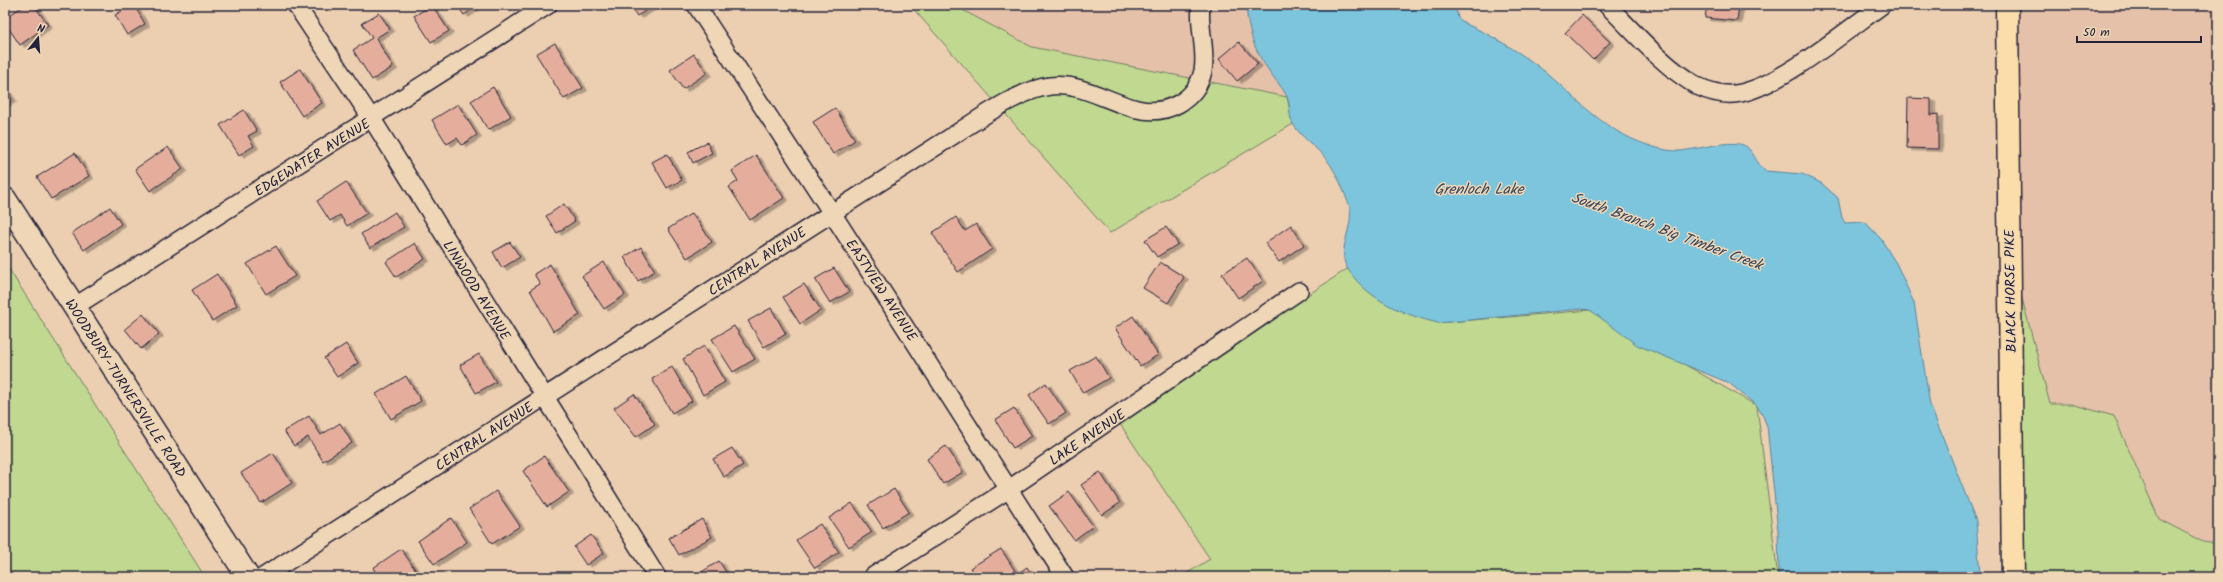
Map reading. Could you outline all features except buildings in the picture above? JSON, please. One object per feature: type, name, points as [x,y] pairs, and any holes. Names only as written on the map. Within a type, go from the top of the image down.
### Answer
[{"type":"main road","name":"BLACK HORSE PIKE","points":[[2007,5],[2013,577]]},
{"type":"main road","name":"WOODBURY-TURNERSVILLE ROAD","points":[[5,199],[248,577]]},
{"type":"street","name":"LINWOOD AVENUE","points":[[296,5],[372,119],[544,398],[657,577]]},
{"type":"street","name":"EDGEWATER AVENUE","points":[[74,307],[372,119],[548,5]]},
{"type":"street","name":"EASTVIEW AVENUE","points":[[696,5],[832,213],[1065,577]]},
{"type":"street","name":"CENTRAL AVENUE","points":[[263,577],[943,142],[1016,97],[1034,89],[1050,85],[1066,86],[1084,90],[1139,110],[1167,108],[1180,104],[1190,97],[1202,73],[1204,62],[1200,28],[1201,5]]},
{"type":"street","points":[[1607,5],[1668,65],[1698,86],[1726,94],[1741,93],[1763,85],[1797,64],[1882,5]]},
{"type":"street","name":"LAKE AVENUE","points":[[872,577],[1009,489],[1298,292]]},
{"type":"shaded area","points":[[953,5],[1253,5],[1287,97],[1032,47]]},
{"type":"shaded area","points":[[2007,5],[2218,5],[2218,577],[2013,577]]},
{"type":"green space","points":[[910,5],[953,5],[1032,47],[1287,97],[1293,124],[1110,233]]},
{"type":"green space","points":[[2010,253],[2050,404],[2071,404],[2114,416],[2159,519],[2203,542],[2218,544],[2218,577],[2013,577]]},
{"type":"green space","points":[[5,263],[205,577],[5,577]]},
{"type":"green space","points":[[1347,269],[1438,323],[1590,310],[1757,406],[1778,577],[1181,577],[1210,559],[1118,421]]},
{"type":"water","name":"Grenloch Lake","points":[[1246,5],[1455,5],[1458,18],[1466,24],[1498,40],[1531,61],[1596,117],[1628,137],[1652,147],[1672,151],[1733,143],[1741,144],[1749,149],[1765,171],[1802,174],[1821,183],[1838,198],[1842,218],[1845,223],[1865,222],[1881,239],[1897,265],[1914,303],[1930,405],[1976,521],[1980,577],[1779,577],[1778,531],[1767,426],[1757,406],[1729,383],[1637,345],[1590,310],[1581,309],[1438,323],[1400,311],[1377,298],[1357,281],[1345,263],[1344,247],[1350,221],[1350,213],[1349,205],[1343,189],[1330,164],[1293,124],[1286,94],[1264,64],[1256,48],[1250,32]]},
{"type":"water label","name":"South Branch Big Timber Creek","points":[[1667,231]]}]
